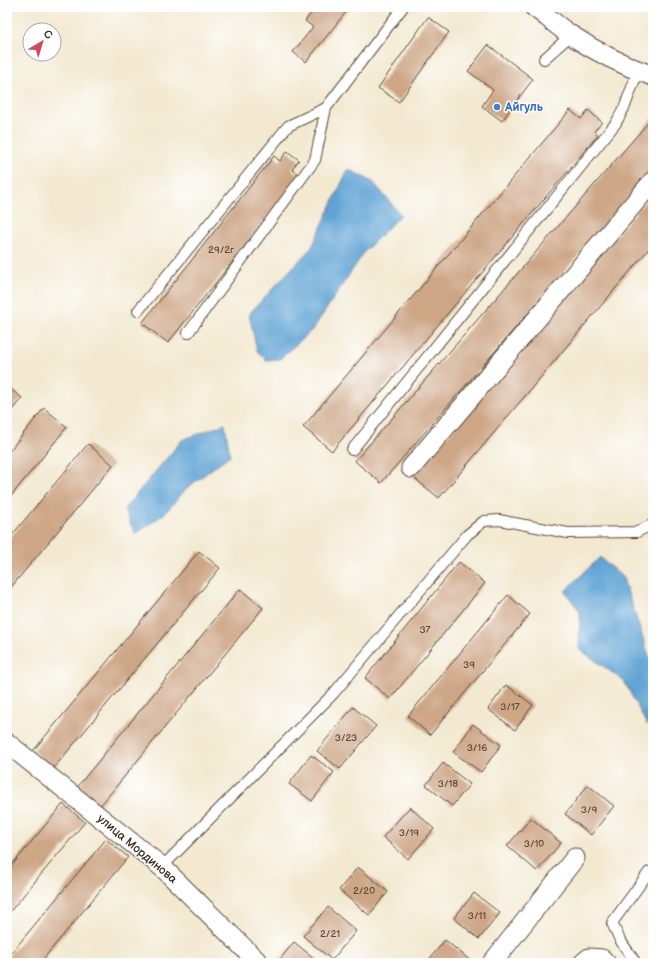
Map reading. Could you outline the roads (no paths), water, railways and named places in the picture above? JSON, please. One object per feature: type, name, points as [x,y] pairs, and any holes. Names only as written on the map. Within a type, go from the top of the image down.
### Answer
[{"type":"street","points":[[534,7],[571,35],[597,51],[645,73]]},
{"type":"street","points":[[411,468],[653,181]]},
{"type":"street","name":"улица Мординова","points":[[7,744],[162,867],[259,963]]},
{"type":"street","points":[[492,963],[576,858]]},
{"type":"street","points":[[583,963],[589,958],[602,959],[606,963]]},
{"type":"lane","points":[[188,333],[315,160],[326,108],[403,7]]},
{"type":"lane","points":[[544,59],[571,35]]},
{"type":"lane","points":[[352,450],[616,123],[645,73]]},
{"type":"lane","points":[[138,311],[288,126],[326,108]]},
{"type":"lane","points":[[162,867],[333,694],[467,535],[484,521],[499,520],[568,533],[638,532],[653,524]]},
{"type":"lane","points":[[636,963],[620,940],[612,923],[649,872]]},
{"type":"water","points":[[348,169],[373,182],[401,215],[365,251],[313,329],[280,359],[266,360],[257,351],[249,314],[312,247]]},
{"type":"water","points":[[225,424],[230,455],[187,488],[163,515],[135,534],[124,509],[182,440]]},
{"type":"water","points":[[600,557],[623,578],[653,668],[653,709],[647,725],[624,681],[579,649],[580,612],[565,591]]},
{"type":"place","name":"Айгуль","points":[[497,107]]}]
